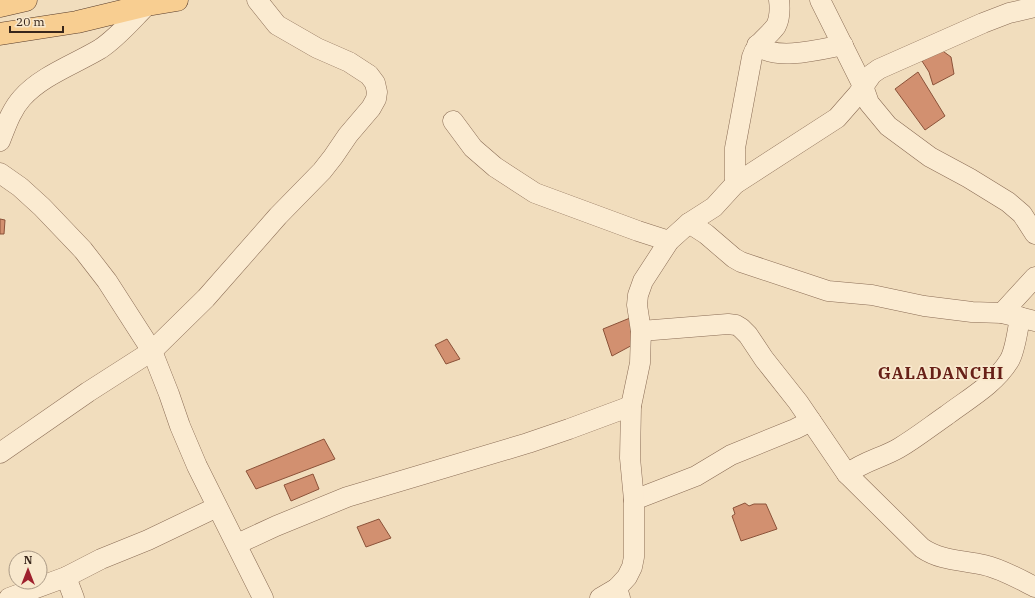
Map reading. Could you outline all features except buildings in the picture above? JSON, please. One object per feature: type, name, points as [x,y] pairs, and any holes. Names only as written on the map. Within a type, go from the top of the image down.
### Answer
[{"type":"main road","points":[[0,6],[26,0]]},
{"type":"main road","points":[[0,34],[77,22],[101,8],[147,5],[177,0]]},
{"type":"street","points":[[0,6],[1,0]]},
{"type":"street","points":[[0,453],[88,392],[152,351],[206,298],[278,216],[322,171],[348,135],[371,108],[376,99],[377,92],[375,83],[369,75],[349,62],[317,48],[277,24],[257,0]]},
{"type":"street","points":[[735,184],[735,148],[752,57],[757,45],[776,25],[779,0]]},
{"type":"street","points":[[820,0],[863,86],[869,103],[888,126],[930,157],[969,178],[1008,202],[1022,214],[1035,234]]},
{"type":"street","points":[[0,141],[12,112],[22,98],[35,85],[101,48],[120,32],[147,5]]},
{"type":"street","points":[[600,598],[619,593],[632,567],[634,557],[634,500],[630,458],[631,406],[640,363],[641,330],[637,305],[638,295],[643,281],[669,241],[689,223],[714,207],[735,184],[837,118],[858,94],[872,74],[890,63],[983,23],[1009,13],[1035,7]]},
{"type":"street","points":[[757,45],[761,49],[779,53],[810,52],[843,45]]},
{"type":"street","points":[[453,121],[472,148],[489,162],[535,193],[669,241]]},
{"type":"street","points":[[0,173],[20,187],[42,207],[83,250],[107,281],[152,351],[180,426],[197,466],[263,598]]},
{"type":"street","points":[[689,223],[706,234],[741,262],[828,291],[872,295],[924,306],[1019,317]]},
{"type":"street","points":[[847,474],[866,462],[898,448],[928,430],[984,388],[1010,360],[1017,335],[1019,317],[1035,277]]},
{"type":"street","points":[[641,330],[716,325],[736,325],[741,328],[748,335],[764,359],[798,402],[847,474],[922,548],[931,554],[961,562],[984,565],[1006,573],[1035,587]]},
{"type":"street","points":[[237,544],[276,526],[347,497],[528,443],[631,406]]},
{"type":"street","points":[[634,500],[696,476],[731,455],[811,421]]},
{"type":"street","points":[[8,598],[66,576],[217,507]]},
{"type":"street","points":[[66,576],[74,598]]},
{"type":"district","name":"GALADANCHI","points":[[941,373]]}]
